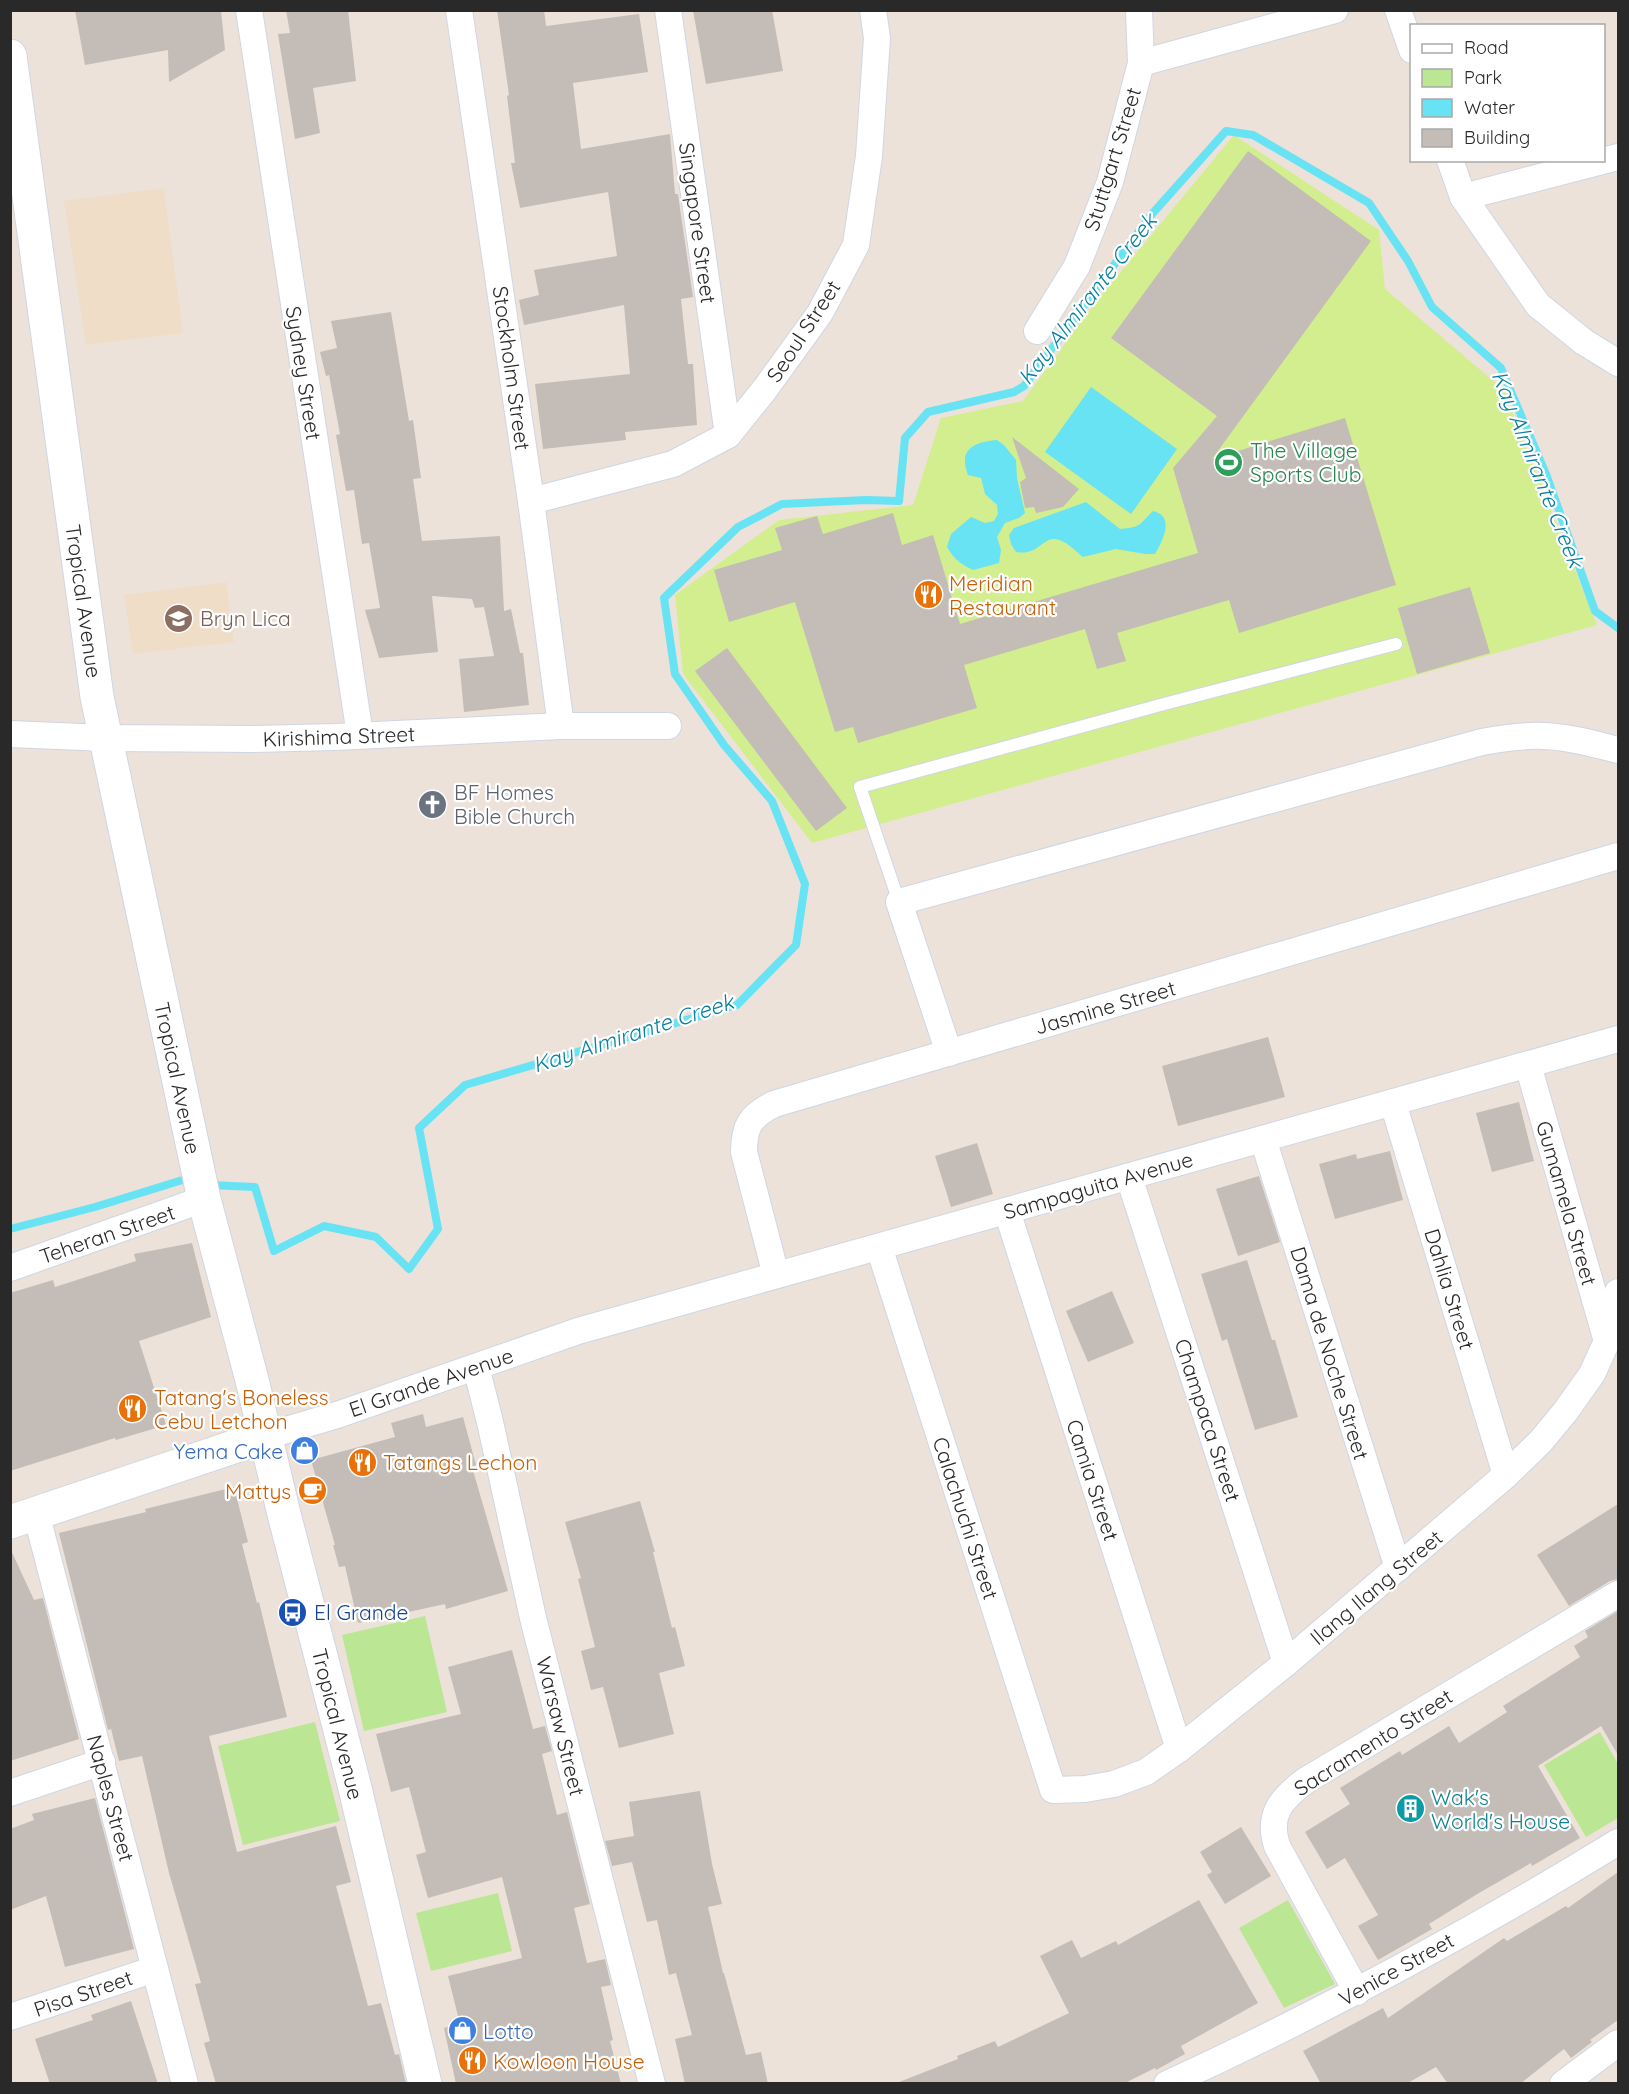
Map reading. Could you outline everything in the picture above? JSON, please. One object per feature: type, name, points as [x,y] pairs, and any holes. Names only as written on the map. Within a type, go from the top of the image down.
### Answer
[{"type":"street","name":"Sydney Street","points":[[249,10],[360,735]]},
{"type":"street","name":"Stockholm Street","points":[[459,10],[531,501],[561,726]]},
{"type":"street","name":"Singapore Street","points":[[668,10],[728,435]]},
{"type":"street","name":"Seoul Street","points":[[531,501],[673,464],[728,435],[765,389],[820,313],[856,245],[869,156],[877,38],[873,10]]},
{"type":"street","name":"Stuttgart Street","points":[[1036,331],[1077,266],[1110,182],[1141,63],[1139,10]]},
{"type":"street","points":[[1141,63],[1335,10]]},
{"type":"street","points":[[1398,10],[1410,44]]},
{"type":"street","name":"Tropical Avenue","points":[[10,56],[97,697],[204,1199],[354,1784],[425,2084]]},
{"type":"street","points":[[1451,162],[1463,197],[1538,305],[1584,342],[1618,363]]},
{"type":"street","points":[[1463,197],[1599,162]]},
{"type":"street","name":"Kirishima Street","points":[[10,734],[106,738],[253,739],[561,726],[668,726]]},
{"type":"street","points":[[948,1053],[899,902],[1482,742],[1511,737],[1544,736],[1577,740],[1618,750]]},
{"type":"street","name":"Jasmine Street","points":[[777,1275],[744,1152],[744,1136],[750,1122],[759,1112],[774,1104],[1618,856]]},
{"type":"street","name":"Sampaguita Avenue","points":[[578,1331],[1618,1040]]},
{"type":"street","name":"Gumamela Street","points":[[1527,1065],[1607,1341]]},
{"type":"street","name":"Dahlia Street","points":[[1393,1102],[1506,1475]]},
{"type":"street","name":"Dama de Noche Street","points":[[1263,1139],[1398,1568]]},
{"type":"street","name":"Champaca Street","points":[[1129,1177],[1286,1663]]},
{"type":"street","name":"Teheran Street","points":[[10,1268],[204,1199]]},
{"type":"street","name":"Camia Street","points":[[1007,1211],[1179,1749]]},
{"type":"street","name":"Calachuchi Street","points":[[879,1246],[1053,1790]]},
{"type":"street","name":"Ilang Ilang Street","points":[[1053,1790],[1086,1789],[1114,1784],[1146,1772],[1179,1749],[1286,1663],[1506,1475],[1541,1441],[1592,1374],[1607,1341],[1618,1292]]},
{"type":"street","name":"El Grande Avenue","points":[[23,1518],[266,1436],[337,1415],[578,1331]]},
{"type":"street","name":"Warsaw Street","points":[[476,1367],[533,1618],[652,2084]]},
{"type":"street","name":"Naples Street","points":[[23,1518],[102,1762],[185,2084]]},
{"type":"street","name":"Sacramento Street","points":[[1357,1992],[1277,1846],[1272,1830],[1278,1808],[1291,1792],[1305,1781],[1618,1594]]},
{"type":"street","points":[[10,1793],[102,1762]]},
{"type":"street","name":"Venice Street","points":[[1167,2084],[1357,1992],[1618,1842]]},
{"type":"street","name":"Pisa Street","points":[[10,2018],[155,1969]]},
{"type":"street","points":[[1563,2084],[1618,2043]]},
{"type":"lane","points":[[899,902],[861,787],[1164,704],[1396,644]]},
{"type":"shaded area","points":[[164,188],[183,333],[86,345],[64,201]]},
{"type":"shaded area","name":"Bryn Lica","points":[[226,582],[234,642],[133,654],[124,595]]},
{"type":"green space","name":"The Village Sports Club","points":[[1234,135],[1379,230],[1385,289],[1503,389],[1597,625],[812,843],[683,674],[675,595],[779,520],[913,505],[941,418],[1023,401],[1095,303]]},
{"type":"green space","points":[[425,1616],[447,1712],[364,1731],[342,1635]]},
{"type":"green space","points":[[315,1722],[340,1821],[243,1845],[218,1746]]},
{"type":"green space","points":[[1600,1732],[1618,1764],[1618,1818],[1586,1837],[1544,1765]]},
{"type":"green space","points":[[498,1893],[512,1951],[431,1971],[416,1913]]},
{"type":"green space","points":[[1288,1900],[1335,1984],[1284,2008],[1239,1928]]},
{"type":"water","points":[[1091,387],[1177,449],[1131,514],[1045,452]]},
{"type":"water","points":[[997,440],[1016,460],[1017,478],[1025,513],[1005,523],[997,537],[1001,550],[999,563],[973,570],[958,561],[947,547],[951,534],[971,517],[985,523],[994,521],[998,514],[997,505],[985,494],[981,478],[968,475],[965,466],[965,459],[970,449],[981,443]]},
{"type":"water","points":[[1086,502],[1120,529],[1137,526],[1153,511],[1160,514],[1166,524],[1161,543],[1155,554],[1116,549],[1083,557],[1067,544],[1055,539],[1050,539],[1030,552],[1016,552],[1009,535],[1014,528]]},
{"type":"building","points":[[75,10],[221,10],[225,50],[169,82],[168,50],[85,65]]},
{"type":"building","points":[[286,10],[348,10],[356,81],[313,88],[320,133],[295,139],[278,34],[290,33]]},
{"type":"building","points":[[497,10],[544,10],[546,26],[639,14],[648,72],[573,83],[581,149],[670,134],[675,194],[678,194],[693,297],[681,299],[688,364],[693,364],[697,425],[625,432],[626,440],[543,449],[535,384],[630,374],[624,305],[524,325],[519,300],[539,295],[534,270],[617,256],[608,192],[520,208],[511,163],[515,163],[507,96],[509,95]]},
{"type":"building","points":[[693,10],[772,10],[783,71],[706,84]]},
{"type":"building","points":[[1248,151],[1371,241],[1212,459],[1345,418],[1396,585],[1239,633],[1229,600],[1117,633],[1126,661],[1097,669],[1085,629],[964,665],[977,708],[858,743],[853,727],[835,732],[795,602],[729,622],[714,570],[782,550],[775,528],[817,516],[823,534],[893,513],[902,545],[933,535],[960,624],[1198,553],[1173,468],[1217,416],[1111,338]]},
{"type":"building","points":[[391,312],[409,421],[413,420],[421,478],[413,479],[422,541],[500,536],[504,611],[511,609],[520,653],[523,653],[529,705],[464,712],[459,659],[494,656],[484,607],[475,608],[472,599],[432,596],[438,652],[379,658],[365,610],[380,608],[369,543],[362,544],[354,490],[346,491],[336,435],[340,434],[329,375],[326,376],[320,352],[337,348],[331,321]]},
{"type":"building","points":[[1012,437],[1079,489],[1063,507],[1036,513],[1034,507],[1025,508],[1020,482],[1026,478]]},
{"type":"building","points":[[1470,587],[1490,653],[1417,674],[1398,608]]},
{"type":"building","points":[[727,648],[847,808],[816,831],[695,671]]},
{"type":"building","points":[[1268,1037],[1285,1097],[1178,1126],[1162,1066]]},
{"type":"building","points":[[1519,1102],[1534,1161],[1492,1172],[1476,1113]]},
{"type":"building","points":[[977,1143],[993,1194],[951,1207],[935,1156]]},
{"type":"building","points":[[1390,1151],[1403,1200],[1335,1219],[1319,1164],[1356,1154],[1357,1159]]},
{"type":"building","points":[[1259,1176],[1280,1242],[1238,1256],[1216,1189]]},
{"type":"building","points":[[192,1243],[211,1317],[139,1341],[166,1425],[116,1440],[115,1438],[10,1471],[10,1293],[53,1280],[55,1287],[136,1261],[134,1254]]},
{"type":"building","points":[[1247,1260],[1272,1340],[1275,1340],[1298,1417],[1255,1430],[1227,1339],[1222,1341],[1201,1274]]},
{"type":"building","points":[[1112,1291],[1134,1343],[1088,1362],[1066,1311]]},
{"type":"building","points":[[423,1414],[426,1427],[463,1417],[476,1465],[472,1467],[508,1591],[446,1609],[445,1604],[358,1623],[345,1566],[339,1567],[311,1460],[395,1437],[391,1423]]},
{"type":"building","points":[[234,1487],[248,1542],[242,1544],[257,1603],[259,1602],[287,1717],[209,1736],[237,1852],[336,1826],[351,1882],[336,1886],[368,2006],[381,2003],[395,2055],[399,2054],[406,2084],[216,2084],[204,2043],[210,2041],[195,1984],[201,1983],[169,1873],[142,1756],[119,1761],[111,1729],[108,1730],[59,1533],[146,1512],[145,1509]]},
{"type":"building","points":[[640,1501],[655,1552],[653,1552],[672,1628],[675,1627],[685,1666],[659,1673],[674,1734],[619,1748],[603,1687],[591,1690],[581,1651],[595,1647],[578,1579],[581,1578],[565,1522]]},
{"type":"building","points":[[1618,1504],[1618,1579],[1610,1581],[1569,1606],[1537,1555]]},
{"type":"building","points":[[10,1548],[34,1600],[43,1598],[79,1739],[10,1761]]},
{"type":"building","points":[[1618,1611],[1618,1755],[1601,1726],[1538,1766],[1580,1838],[1479,1893],[1429,1924],[1432,1929],[1378,1960],[1358,1926],[1378,1915],[1345,1858],[1327,1869],[1305,1832],[1350,1804],[1340,1788],[1400,1751],[1402,1755],[1449,1726],[1459,1743],[1507,1712],[1503,1706],[1580,1657],[1574,1646],[1588,1637],[1585,1631]]},
{"type":"building","points":[[512,1650],[533,1729],[545,1726],[552,1751],[542,1754],[557,1815],[567,1812],[590,1904],[574,1908],[587,1963],[605,1959],[611,1985],[601,1987],[613,2040],[610,2041],[621,2084],[456,2084],[444,2028],[460,2024],[448,1976],[522,1958],[502,1877],[428,1898],[416,1855],[426,1852],[409,1787],[391,1792],[376,1734],[461,1714],[448,1667]]},
{"type":"building","points":[[700,1791],[712,1864],[722,1904],[708,1907],[723,1973],[746,2055],[761,2052],[768,2084],[685,2084],[675,2039],[692,2035],[676,1973],[669,1975],[657,1920],[647,1922],[632,1862],[612,1866],[605,1841],[634,1836],[629,1802]]},
{"type":"building","points":[[95,1798],[134,1949],[65,1967],[46,1896],[10,1910],[10,1829],[34,1820],[32,1814]]},
{"type":"building","points":[[1241,1827],[1271,1876],[1225,1904],[1207,1875],[1212,1872],[1200,1852]]},
{"type":"building","points":[[1618,1872],[1618,2020],[1590,2040],[1592,2042],[1571,2058],[1564,2049],[1520,2084],[1448,2084],[1436,2067],[1406,2084],[1321,2084],[1303,2051],[1383,2008],[1388,2018],[1504,1938],[1507,1941],[1566,1906],[1568,1908]]},
{"type":"building","points":[[1199,1900],[1258,2003],[1181,2046],[1185,2054],[1123,2084],[900,2084],[899,2082],[958,2059],[957,2056],[995,2041],[998,2047],[1069,2013],[1040,1956],[1072,1940],[1081,1958],[1116,1941],[1118,1945]]},
{"type":"building","points":[[131,2001],[158,2084],[50,2084],[35,2039],[93,2020],[91,2015]]},
{"type":"waterway","name":"Kay Almirante Creek","points":[[209,1185],[255,1187],[274,1251],[324,1226],[376,1237],[409,1269],[438,1229],[419,1128],[465,1085],[737,1005],[796,945],[805,884],[772,801],[724,745],[675,674],[664,598],[738,527],[782,504],[866,500],[899,501],[905,438],[928,412],[1014,392],[1024,386],[1152,214],[1226,131],[1253,135],[1369,203],[1408,261],[1432,307],[1501,368],[1546,474],[1595,611],[1618,628]]},
{"type":"waterway","points":[[10,1229],[191,1179]]},
{"type":"place","name":"The Village Sports Club","points":[[1229,462]]},
{"type":"place","name":"Meridian Restaurant","points":[[928,595]]},
{"type":"place","name":"Bryn Lica","points":[[179,618]]},
{"type":"place","name":"BF Homes Bible Church","points":[[433,804]]},
{"type":"place","name":"Tatang's Boneless Cebu Letchon","points":[[133,1409]]},
{"type":"place","name":"Yema Cake","points":[[304,1451]]},
{"type":"place","name":"Tatangs Lechon","points":[[362,1462]]},
{"type":"place","name":"Mattys","points":[[312,1491]]},
{"type":"place","name":"El Grande","points":[[293,1612]]},
{"type":"place","name":"Wak's World's House","points":[[1410,1809]]},
{"type":"place","name":"Lotto","points":[[462,2031]]},
{"type":"place","name":"Kowloon House","points":[[472,2061]]}]
